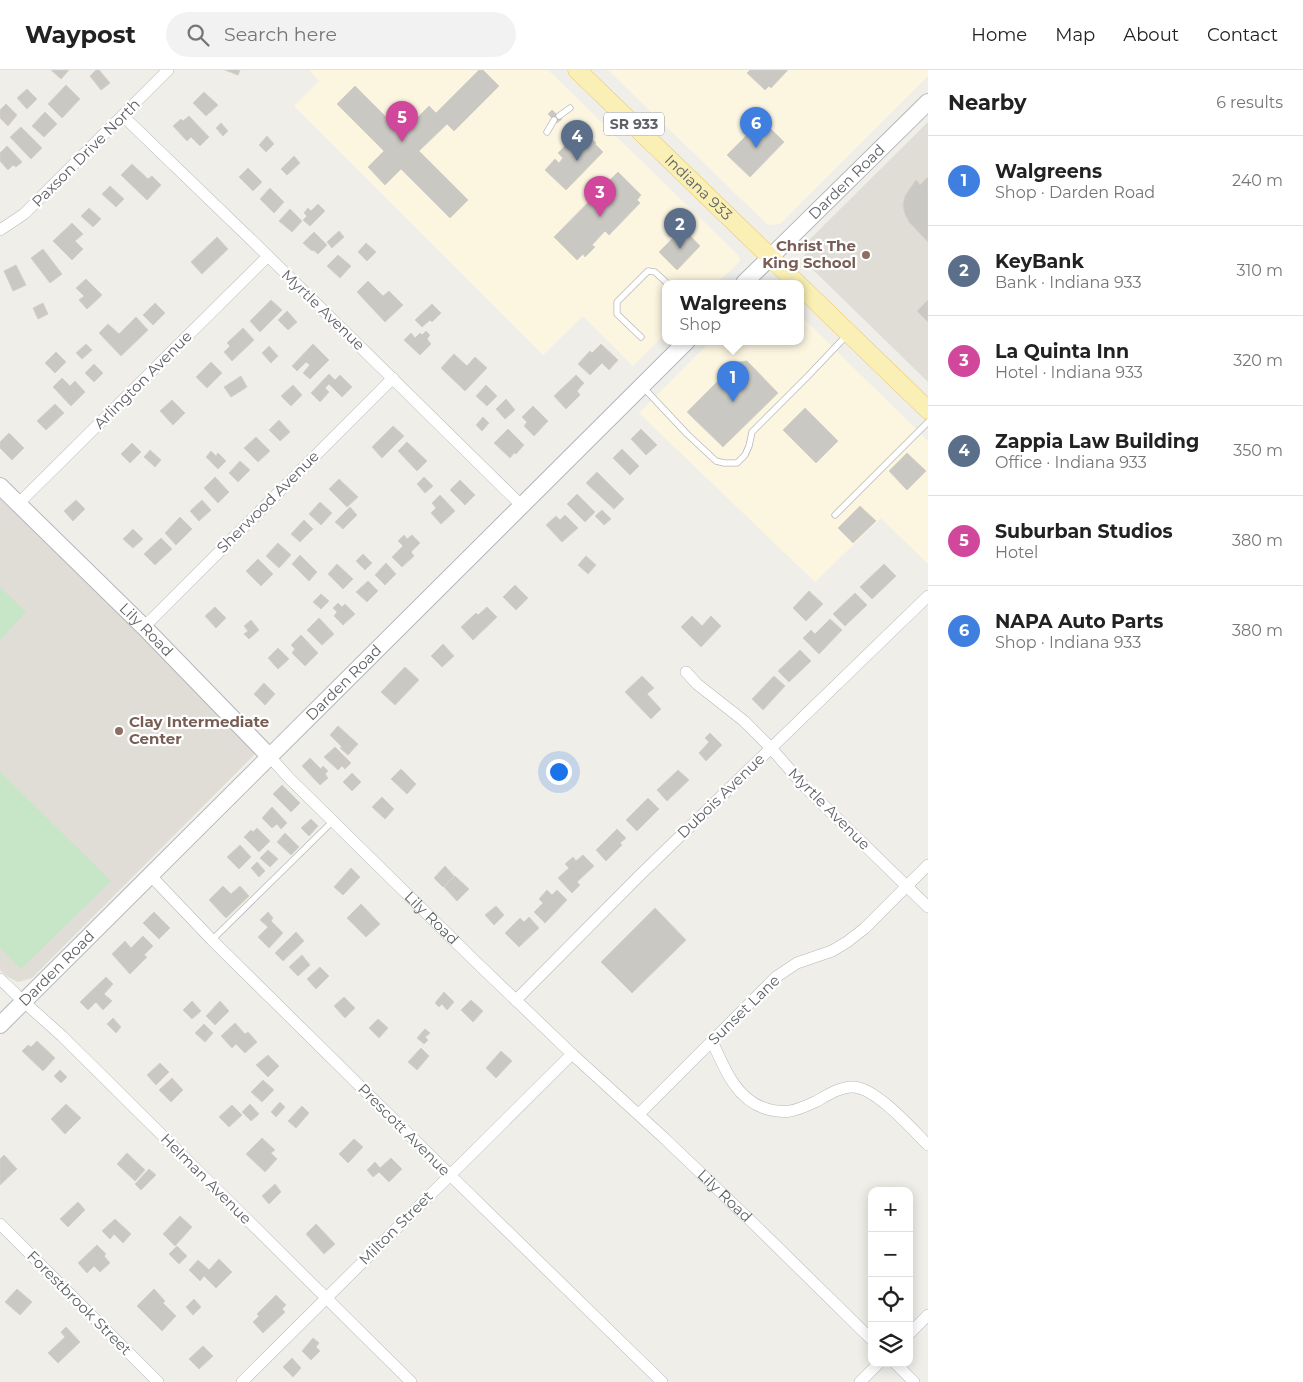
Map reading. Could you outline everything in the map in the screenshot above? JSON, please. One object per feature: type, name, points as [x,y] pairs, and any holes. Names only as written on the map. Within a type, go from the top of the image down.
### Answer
[{"type":"main road","name":"Indiana 933","points":[[578,70],[794,280]]},
{"type":"main road","points":[[804,290],[928,410]]},
{"type":"street","name":"Paxson Drive North","points":[[0,230],[29,209],[168,70]]},
{"type":"street","name":"Darden Road","points":[[747,280],[928,102]]},
{"type":"street","name":"Myrtle Avenue","points":[[123,116],[522,506]]},
{"type":"street","name":"Arlington Avenue","points":[[18,504],[268,256]]},
{"type":"street","name":"Darden Road","points":[[0,1025],[683,345]]},
{"type":"street","name":"Sherwood Avenue","points":[[144,627],[393,378]]},
{"type":"street","name":"Lily Road","points":[[0,486],[144,627],[270,756],[289,778],[421,909],[572,1054],[754,1224],[868,1336]]},
{"type":"street","name":"Dubois Avenue","points":[[516,1000],[638,877],[928,596]]},
{"type":"street","name":"Myrtle Avenue","points":[[686,672],[697,684],[744,721],[771,748],[805,787],[928,907]]},
{"type":"street","name":"Sunset Lane","points":[[638,1114],[776,977],[797,963],[832,951],[847,942],[865,928],[928,865]]},
{"type":"street","name":"Prescott Avenue","points":[[150,875],[212,940],[662,1382]]},
{"type":"street","name":"Helman Avenue","points":[[0,978],[62,1036],[411,1382]]},
{"type":"street","points":[[712,1041],[732,1081],[745,1098],[756,1105],[776,1111],[799,1110],[840,1089],[853,1087],[864,1090],[885,1103],[928,1145]]},
{"type":"street","name":"Milton Street","points":[[242,1382],[572,1054]]},
{"type":"street","name":"Forestbrook Street","points":[[0,1224],[158,1382]]},
{"type":"street","points":[[913,1330],[928,1315]]},
{"type":"street","points":[[860,1382],[875,1367]]},
{"type":"street","points":[[899,1367],[914,1382]]},
{"type":"lane","points":[[547,132],[556,118],[570,108]]},
{"type":"lane","points":[[641,338],[617,314],[618,302],[648,271],[655,272],[664,280]]},
{"type":"lane","points":[[642,385],[716,461],[724,464],[737,463],[745,456],[752,432],[849,333]]},
{"type":"lane","points":[[835,515],[928,422]]},
{"type":"lane","points":[[212,940],[333,821]]},
{"type":"shaded area","points":[[309,70],[548,70],[739,256],[740,261],[720,280],[662,280],[662,337],[633,366],[583,316],[543,355],[294,106],[319,81]]},
{"type":"shaded area","points":[[608,70],[928,70],[928,76],[780,224],[768,225]]},
{"type":"shaded area","name":"Christ The King School","points":[[928,122],[928,382],[806,263],[804,251],[808,241]]},
{"type":"shaded area","points":[[804,319],[928,441],[928,564],[881,518],[815,582],[639,413],[707,345],[804,345]]},
{"type":"shaded area","name":"Clay Intermediate Center","points":[[0,495],[106,598],[254,751],[254,755],[32,978],[18,982],[0,970]]},
{"type":"green space","points":[[0,587],[26,612],[0,640]]},
{"type":"green space","points":[[0,772],[111,881],[21,969],[0,948]]},
{"type":"building","points":[[51,70],[69,70],[61,79]]},
{"type":"building","points":[[96,70],[99,70],[110,83],[101,90],[90,76]]},
{"type":"building","points":[[225,70],[240,70],[238,75]]},
{"type":"building","points":[[479,70],[483,70],[499,86],[454,131],[447,124],[419,151],[468,200],[450,218],[401,169],[385,185],[368,167],[384,151],[337,104],[355,86],[402,133],[429,106],[436,113]]},
{"type":"building","points":[[750,70],[788,70],[771,88],[769,86],[765,90],[747,73]]},
{"type":"building","points":[[66,85],[80,99],[62,118],[48,104]]},
{"type":"building","points":[[27,89],[37,99],[27,109],[17,98]]},
{"type":"building","points":[[204,92],[218,105],[206,116],[193,103]]},
{"type":"building","points":[[6,104],[17,115],[8,126],[0,118],[0,110]]},
{"type":"building","points":[[552,110],[562,119],[557,123],[548,114]]},
{"type":"building","points":[[45,112],[57,124],[44,137],[32,126]]},
{"type":"building","points":[[189,116],[209,137],[200,146],[191,137],[187,141],[173,126],[181,119],[183,121]]},
{"type":"building","points":[[762,120],[784,142],[750,177],[727,155]]},
{"type":"building","points":[[221,123],[228,131],[223,136],[216,128]]},
{"type":"building","points":[[21,127],[42,148],[31,159],[10,137]]},
{"type":"building","points":[[581,129],[603,152],[566,190],[545,170],[555,159],[559,163],[563,158],[558,153]]},
{"type":"building","points":[[267,136],[274,144],[266,152],[259,145]]},
{"type":"building","points":[[7,146],[22,162],[16,167],[13,165],[8,170],[0,161],[0,153]]},
{"type":"building","points":[[294,156],[300,163],[287,175],[281,169]]},
{"type":"building","points":[[132,164],[148,179],[152,176],[161,185],[147,200],[121,175]]},
{"type":"building","points":[[248,168],[262,182],[253,191],[239,177]]},
{"type":"building","points":[[618,172],[641,195],[637,200],[640,203],[609,235],[605,231],[592,245],[595,247],[585,257],[583,254],[577,260],[554,237]]},
{"type":"building","points":[[928,177],[928,242],[909,222],[903,205],[905,196],[916,180],[920,185]]},
{"type":"building","points":[[110,186],[124,199],[116,207],[102,194]]},
{"type":"building","points":[[270,188],[284,202],[274,213],[260,199]]},
{"type":"building","points":[[318,204],[325,211],[310,226],[303,220],[307,216],[304,213],[308,208],[311,211]]},
{"type":"building","points":[[89,208],[101,219],[93,227],[81,216]]},
{"type":"building","points":[[290,209],[302,221],[292,232],[279,221]]},
{"type":"building","points":[[72,223],[83,234],[75,241],[83,249],[72,260],[53,241]]},
{"type":"building","points":[[683,228],[700,246],[677,270],[659,252]]},
{"type":"building","points":[[339,231],[344,237],[332,248],[327,242]]},
{"type":"building","points":[[314,232],[327,245],[318,254],[303,243]]},
{"type":"building","points":[[217,237],[228,249],[202,274],[191,262]]},
{"type":"building","points":[[366,243],[376,252],[367,261],[358,252]]},
{"type":"building","points":[[43,249],[62,274],[50,283],[31,258]]},
{"type":"building","points":[[338,255],[351,266],[340,278],[327,266]]},
{"type":"building","points":[[16,265],[26,285],[13,291],[4,271]]},
{"type":"building","points":[[86,279],[102,295],[87,309],[79,300],[84,296],[76,288]]},
{"type":"building","points":[[368,281],[383,296],[389,291],[403,305],[385,322],[357,292]]},
{"type":"building","points":[[271,300],[282,310],[260,332],[250,321]]},
{"type":"building","points":[[928,300],[928,322],[917,311]]},
{"type":"building","points":[[43,303],[48,314],[38,319],[33,308]]},
{"type":"building","points":[[155,303],[165,313],[153,325],[143,315]]},
{"type":"building","points":[[432,304],[441,313],[432,322],[430,320],[422,327],[415,320]]},
{"type":"building","points":[[287,311],[297,322],[288,330],[278,320]]},
{"type":"building","points":[[136,317],[148,330],[121,356],[99,333],[108,324],[119,334]]},
{"type":"building","points":[[243,328],[254,340],[232,361],[224,352],[230,346],[227,343]]},
{"type":"building","points":[[426,331],[430,335],[427,339],[431,344],[420,355],[404,340],[411,333],[415,338],[420,333],[422,335]]},
{"type":"building","points":[[86,344],[92,350],[82,359],[76,353]]},
{"type":"building","points":[[313,344],[329,360],[310,379],[303,373],[310,365],[306,362],[297,371],[292,366]]},
{"type":"building","points":[[601,344],[618,360],[609,370],[602,363],[590,375],[578,364],[590,351],[592,353]]},
{"type":"building","points":[[269,346],[278,356],[271,363],[262,353]]},
{"type":"building","points":[[56,352],[66,362],[55,373],[45,363]]},
{"type":"building","points":[[454,354],[467,366],[475,357],[487,368],[465,391],[441,368]]},
{"type":"building","points":[[747,361],[778,393],[723,447],[687,412],[737,362]]},
{"type":"building","points":[[211,362],[222,373],[207,388],[196,377]]},
{"type":"building","points":[[94,364],[103,373],[94,382],[85,373]]},
{"type":"building","points":[[329,374],[335,380],[340,375],[352,387],[342,397],[329,384],[325,388],[329,392],[320,402],[311,393]]},
{"type":"building","points":[[576,375],[584,383],[577,391],[580,395],[566,409],[554,396]]},
{"type":"building","points":[[241,376],[247,387],[231,397],[224,387]]},
{"type":"building","points":[[62,378],[70,386],[75,381],[85,392],[71,406],[53,387]]},
{"type":"building","points":[[293,385],[302,395],[291,406],[281,396]]},
{"type":"building","points":[[486,385],[497,396],[487,406],[476,396]]},
{"type":"building","points":[[506,399],[515,410],[505,419],[496,409]]},
{"type":"building","points":[[172,400],[185,413],[173,425],[160,411]]},
{"type":"building","points":[[55,404],[64,413],[46,430],[37,421]]},
{"type":"building","points":[[533,406],[548,421],[534,436],[524,426],[527,422],[522,417]]},
{"type":"building","points":[[805,408],[838,441],[816,463],[783,430]]},
{"type":"building","points":[[483,417],[489,423],[482,431],[476,425]]},
{"type":"building","points":[[279,420],[290,432],[280,441],[269,430]]},
{"type":"building","points":[[393,426],[404,436],[382,458],[372,447]]},
{"type":"building","points":[[508,429],[524,445],[510,458],[494,443]]},
{"type":"building","points":[[641,429],[657,445],[646,455],[631,439]]},
{"type":"building","points":[[9,433],[24,448],[12,460],[0,448],[0,442]]},
{"type":"building","points":[[256,437],[270,451],[258,462],[244,448]]},
{"type":"building","points":[[407,442],[427,461],[417,471],[398,451]]},
{"type":"building","points":[[132,443],[141,452],[130,463],[121,454]]},
{"type":"building","points":[[622,449],[639,466],[630,475],[613,458]]},
{"type":"building","points":[[150,450],[161,460],[155,467],[144,457]]},
{"type":"building","points":[[211,451],[216,456],[218,453],[226,461],[218,469],[206,457]]},
{"type":"building","points":[[907,453],[926,471],[907,490],[889,471]]},
{"type":"building","points":[[240,461],[250,470],[238,482],[229,473]]},
{"type":"building","points":[[597,472],[624,499],[614,509],[586,483]]},
{"type":"building","points":[[215,477],[229,492],[218,503],[204,488]]},
{"type":"building","points":[[424,477],[433,486],[425,493],[417,484]]},
{"type":"building","points":[[339,479],[358,497],[347,507],[329,489]]},
{"type":"building","points":[[460,480],[475,495],[465,505],[450,490]]},
{"type":"building","points":[[577,494],[595,512],[585,522],[567,504]]},
{"type":"building","points":[[440,495],[455,511],[441,524],[431,513],[436,508],[432,503]]},
{"type":"building","points":[[76,500],[85,509],[73,521],[64,511]]},
{"type":"building","points":[[202,500],[211,510],[199,521],[190,511]]},
{"type":"building","points":[[320,502],[332,513],[321,525],[309,514]]},
{"type":"building","points":[[860,506],[876,521],[853,543],[838,528]]},
{"type":"building","points":[[350,507],[357,515],[343,529],[335,522]]},
{"type":"building","points":[[602,510],[611,519],[604,525],[595,516]]},
{"type":"building","points":[[565,515],[578,528],[562,542],[546,525],[556,516],[560,520]]},
{"type":"building","points":[[180,517],[192,529],[176,545],[165,533]]},
{"type":"building","points":[[304,520],[313,529],[300,542],[291,534]]},
{"type":"building","points":[[133,529],[143,539],[133,548],[123,539]]},
{"type":"building","points":[[404,535],[407,539],[412,535],[420,543],[411,552],[414,556],[402,567],[392,557],[403,546],[398,541]]},
{"type":"building","points":[[161,538],[172,549],[155,565],[144,554]]},
{"type":"building","points":[[278,543],[291,555],[279,568],[266,556]]},
{"type":"building","points":[[363,554],[372,563],[365,570],[356,561]]},
{"type":"building","points":[[300,555],[317,572],[309,581],[292,564]]},
{"type":"building","points":[[586,556],[596,565],[588,574],[578,565]]},
{"type":"building","points":[[258,559],[273,574],[261,586],[246,571]]},
{"type":"building","points":[[386,563],[396,574],[385,585],[375,575]]},
{"type":"building","points":[[337,564],[353,579],[343,589],[328,574]]},
{"type":"building","points":[[884,564],[896,576],[872,599],[860,587]]},
{"type":"building","points":[[368,581],[378,591],[367,602],[356,592]]},
{"type":"building","points":[[515,585],[528,598],[516,610],[503,597]]},
{"type":"building","points":[[809,591],[823,604],[806,621],[793,608]]},
{"type":"building","points":[[855,593],[867,605],[845,626],[833,614]]},
{"type":"building","points":[[321,594],[329,601],[321,609],[313,602]]},
{"type":"building","points":[[338,603],[342,607],[345,604],[355,614],[343,625],[334,616],[337,612],[333,608]]},
{"type":"building","points":[[215,607],[226,618],[216,628],[205,616]]},
{"type":"building","points":[[487,607],[497,617],[473,640],[461,627],[476,613],[478,615]]},
{"type":"building","points":[[692,616],[702,626],[711,616],[721,626],[701,647],[681,627]]},
{"type":"building","points":[[319,618],[334,634],[322,645],[307,630]]},
{"type":"building","points":[[830,619],[842,630],[819,654],[803,638],[811,630],[815,634]]},
{"type":"building","points":[[251,620],[259,630],[249,639],[244,634],[248,631],[244,626]]},
{"type":"building","points":[[301,635],[318,653],[305,666],[292,653],[295,649],[291,645]]},
{"type":"building","points":[[443,644],[454,656],[442,667],[431,656]]},
{"type":"building","points":[[278,648],[289,659],[278,669],[268,658]]},
{"type":"building","points":[[800,650],[811,661],[789,682],[778,671]]},
{"type":"building","points":[[405,667],[419,680],[395,705],[381,692]]},
{"type":"building","points":[[642,676],[654,688],[647,694],[661,709],[651,719],[625,692]]},
{"type":"building","points":[[774,676],[785,686],[763,710],[752,699]]},
{"type":"building","points":[[264,683],[275,694],[265,705],[254,694]]},
{"type":"building","points":[[338,726],[358,744],[348,755],[330,735]]},
{"type":"building","points":[[710,733],[722,745],[706,761],[699,753],[709,742],[705,738]]},
{"type":"building","points":[[335,747],[351,763],[345,769],[342,766],[338,770],[324,757]]},
{"type":"building","points":[[310,758],[321,769],[323,766],[328,771],[325,774],[328,778],[320,785],[302,766]]},
{"type":"building","points":[[401,769],[416,784],[407,794],[391,779]]},
{"type":"building","points":[[678,770],[689,780],[667,801],[657,790]]},
{"type":"building","points":[[352,773],[361,782],[352,791],[343,782]]},
{"type":"building","points":[[282,785],[300,803],[291,812],[273,794]]},
{"type":"building","points":[[382,797],[394,809],[385,819],[372,807]]},
{"type":"building","points":[[648,798],[659,809],[637,831],[626,820]]},
{"type":"building","points":[[272,807],[287,823],[281,829],[277,824],[272,828],[262,818]]},
{"type":"building","points":[[311,819],[318,826],[309,836],[301,828]]},
{"type":"building","points":[[257,828],[270,841],[259,852],[244,837],[251,830],[253,832]]},
{"type":"building","points":[[617,829],[626,838],[620,843],[622,845],[606,861],[596,850]]},
{"type":"building","points":[[285,833],[299,847],[291,855],[277,842]]},
{"type":"building","points":[[240,845],[251,857],[239,869],[227,857]]},
{"type":"building","points":[[268,850],[278,859],[270,867],[260,858]]},
{"type":"building","points":[[583,855],[594,866],[577,882],[580,885],[572,893],[558,878],[569,868],[565,864],[573,857],[576,861]]},
{"type":"building","points":[[257,862],[265,871],[259,877],[251,868]]},
{"type":"building","points":[[445,866],[454,876],[443,887],[434,878]]},
{"type":"building","points":[[351,868],[360,877],[343,895],[334,887]]},
{"type":"building","points":[[455,876],[469,889],[457,901],[444,887]]},
{"type":"building","points":[[223,886],[231,894],[240,886],[249,896],[226,918],[209,900]]},
{"type":"building","points":[[547,890],[552,895],[557,890],[567,900],[545,923],[534,912],[543,903],[539,899]]},
{"type":"building","points":[[361,904],[380,924],[366,937],[347,918]]},
{"type":"building","points":[[496,906],[504,915],[494,925],[485,915]]},
{"type":"building","points":[[655,908],[686,940],[632,993],[601,962]]},
{"type":"building","points":[[154,912],[170,928],[159,939],[143,923]]},
{"type":"building","points":[[268,912],[273,918],[271,921],[283,933],[269,948],[258,937],[268,927],[260,920]]},
{"type":"building","points":[[529,917],[539,928],[519,947],[505,933],[520,918],[524,922]]},
{"type":"building","points":[[296,932],[304,941],[283,961],[275,953]]},
{"type":"building","points":[[143,936],[153,946],[144,955],[147,957],[130,974],[112,954],[125,941],[131,948]]},
{"type":"building","points":[[302,955],[310,965],[298,976],[289,967]]},
{"type":"building","points":[[320,967],[329,976],[316,989],[307,979]]},
{"type":"building","points":[[106,977],[113,984],[104,994],[112,1001],[103,1010],[96,1002],[88,1010],[80,1002]]},
{"type":"building","points":[[444,992],[454,1002],[447,1010],[442,1004],[439,1007],[435,1003]]},
{"type":"building","points":[[344,997],[355,1008],[345,1018],[334,1006]]},
{"type":"building","points":[[471,1000],[483,1011],[473,1022],[461,1010]]},
{"type":"building","points":[[192,1001],[201,1011],[192,1019],[183,1010]]},
{"type":"building","points":[[220,1001],[229,1011],[215,1025],[206,1016]]},
{"type":"building","points":[[113,1018],[121,1027],[116,1033],[107,1024]]},
{"type":"building","points":[[378,1019],[388,1028],[379,1038],[369,1028]]},
{"type":"building","points":[[235,1023],[245,1034],[248,1032],[257,1042],[245,1053],[236,1044],[232,1048],[221,1036]]},
{"type":"building","points":[[204,1024],[213,1033],[205,1042],[195,1033]]},
{"type":"building","points":[[425,1029],[430,1033],[425,1037],[428,1040],[424,1044],[417,1038]]},
{"type":"building","points":[[37,1041],[55,1058],[43,1071],[22,1051],[28,1045],[31,1047]]},
{"type":"building","points":[[421,1048],[429,1056],[417,1070],[408,1062]]},
{"type":"building","points":[[501,1051],[512,1061],[496,1078],[486,1068]]},
{"type":"building","points":[[268,1055],[279,1066],[268,1077],[256,1065]]},
{"type":"building","points":[[160,1063],[169,1072],[156,1085],[147,1075]]},
{"type":"building","points":[[60,1070],[67,1077],[61,1083],[54,1076]]},
{"type":"building","points":[[172,1078],[183,1090],[171,1102],[159,1090]]},
{"type":"building","points":[[263,1080],[274,1090],[262,1102],[251,1092]]},
{"type":"building","points":[[280,1102],[285,1107],[276,1117],[271,1112]]},
{"type":"building","points":[[66,1104],[81,1118],[65,1134],[51,1119]]},
{"type":"building","points":[[250,1104],[259,1114],[251,1121],[242,1112]]},
{"type":"building","points":[[232,1105],[242,1115],[229,1127],[219,1117]]},
{"type":"building","points":[[302,1106],[309,1113],[296,1128],[288,1121]]},
{"type":"building","points":[[262,1138],[275,1150],[271,1153],[277,1159],[265,1172],[246,1154]]},
{"type":"building","points":[[354,1139],[363,1147],[348,1163],[339,1154]]},
{"type":"building","points":[[127,1153],[145,1170],[135,1181],[117,1164]]},
{"type":"building","points":[[4,1155],[17,1169],[0,1185],[0,1159]]},
{"type":"building","points":[[391,1158],[402,1169],[389,1182],[379,1172],[373,1177],[367,1170],[375,1162],[380,1168]]},
{"type":"building","points":[[149,1169],[156,1175],[141,1190],[135,1184]]},
{"type":"building","points":[[275,1184],[281,1192],[269,1204],[262,1196]]},
{"type":"building","points":[[78,1202],[85,1210],[68,1227],[60,1219]]},
{"type":"building","points":[[180,1216],[192,1227],[175,1246],[163,1234]]},
{"type":"building","points":[[115,1219],[131,1234],[123,1243],[114,1234],[110,1239],[102,1231]]},
{"type":"building","points":[[316,1224],[335,1244],[324,1254],[306,1234]]},
{"type":"building","points":[[97,1245],[106,1254],[104,1256],[110,1263],[100,1272],[94,1266],[87,1273],[78,1263]]},
{"type":"building","points":[[177,1246],[187,1256],[179,1264],[169,1254]]},
{"type":"building","points":[[219,1259],[232,1272],[216,1288],[204,1276],[200,1281],[189,1270],[198,1260],[209,1270]]},
{"type":"building","points":[[17,1289],[32,1302],[20,1315],[5,1302]]},
{"type":"building","points":[[154,1289],[165,1301],[163,1303],[176,1316],[162,1331],[137,1306]]},
{"type":"building","points":[[276,1295],[286,1305],[282,1309],[285,1312],[263,1333],[253,1322],[259,1316],[257,1314]]},
{"type":"building","points":[[194,1299],[201,1307],[193,1315],[186,1307]]},
{"type":"building","points":[[66,1327],[80,1342],[58,1363],[48,1353],[65,1337],[61,1332]]},
{"type":"building","points":[[313,1338],[319,1343],[316,1347],[320,1351],[311,1360],[302,1351]]},
{"type":"building","points":[[203,1346],[213,1356],[199,1369],[189,1359]]},
{"type":"building","points":[[292,1358],[301,1368],[293,1377],[283,1367]]},
{"type":"place","name":"Suburban Studios","points":[[402,142]]},
{"type":"place","name":"NAPA Auto Parts","points":[[756,148]]},
{"type":"place","name":"Zappia Law Building","points":[[577,161]]},
{"type":"place","name":"La Quinta Inn","points":[[600,217]]},
{"type":"place","name":"KeyBank","points":[[680,249]]},
{"type":"place","name":"Christ The King School","points":[[866,255]]},
{"type":"place","name":"Walgreens","points":[[733,402]]},
{"type":"place","name":"Clay Intermediate Center","points":[[119,731]]}]
